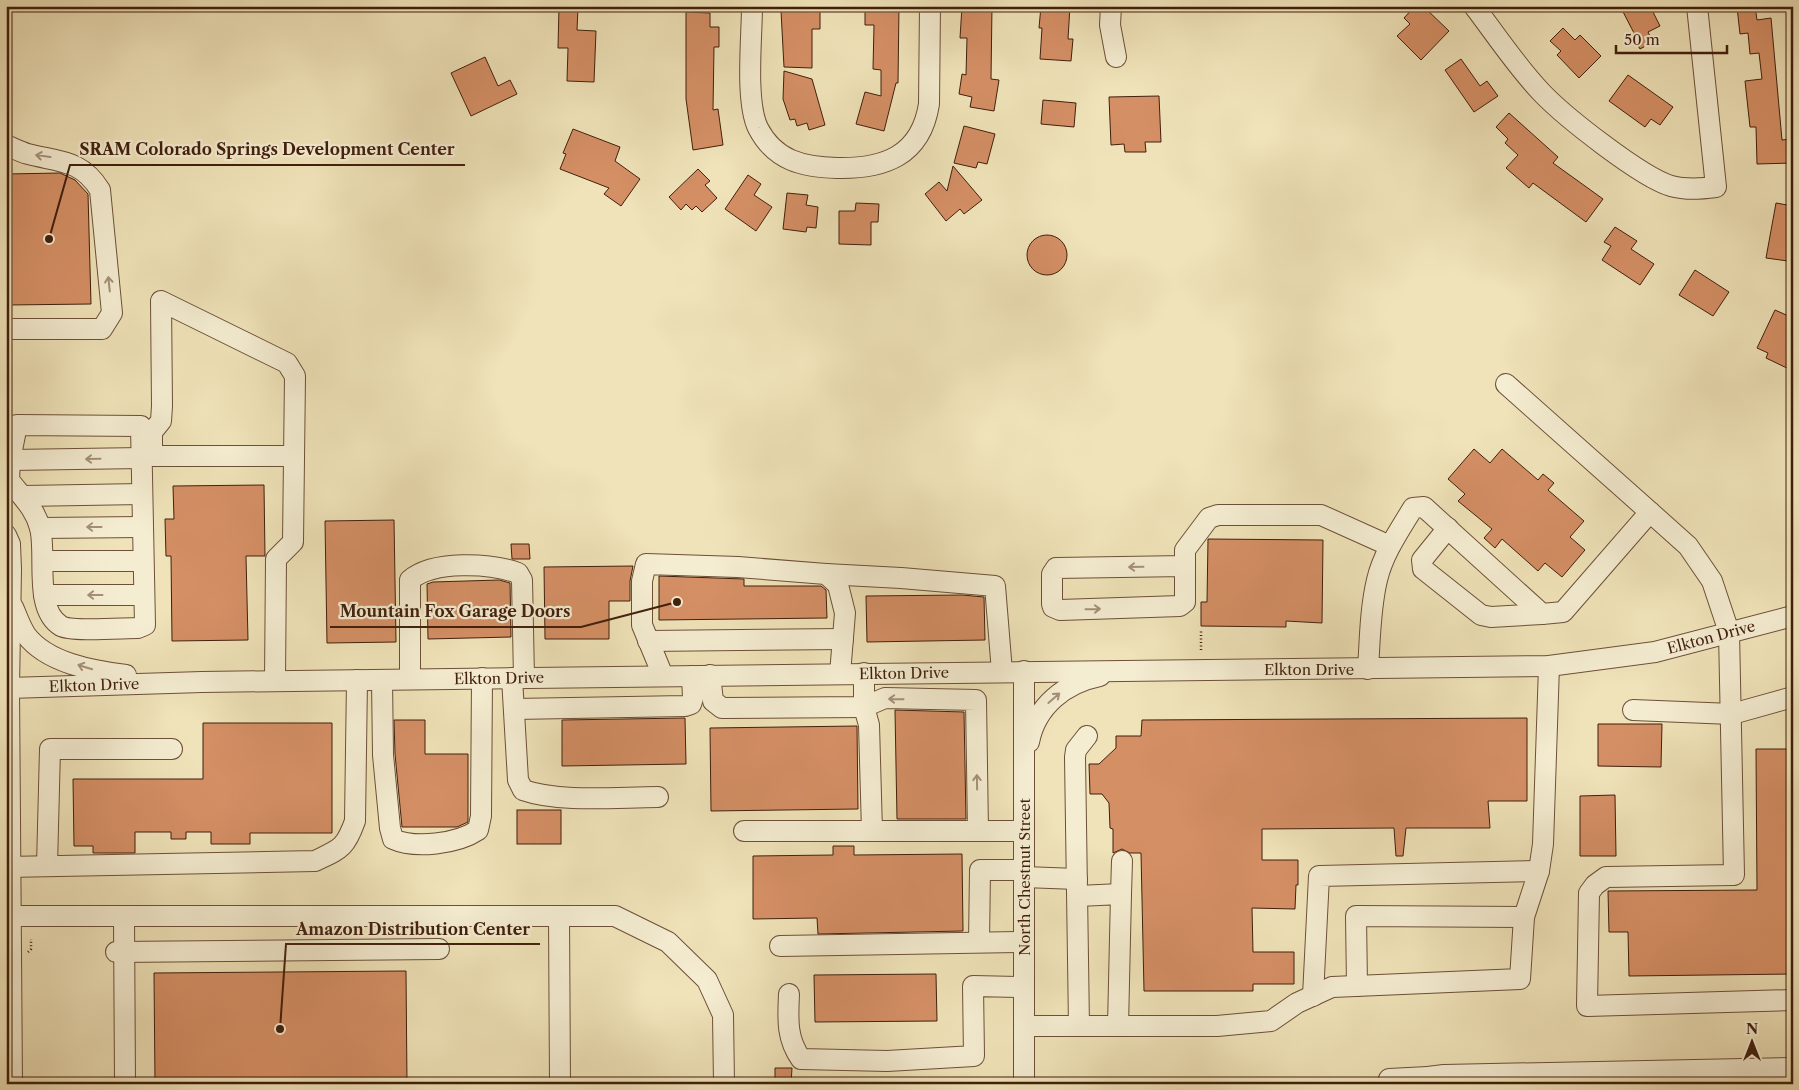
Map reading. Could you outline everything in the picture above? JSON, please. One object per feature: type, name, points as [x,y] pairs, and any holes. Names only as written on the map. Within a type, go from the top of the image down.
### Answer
[{"type":"street","points":[[752,6],[753,112],[765,140],[786,159],[800,165],[814,168],[858,168],[873,167],[901,155],[922,131],[927,118],[929,104],[930,6]]},
{"type":"street","points":[[1111,6],[1110,25],[1116,57]]},
{"type":"street","points":[[1474,6],[1542,93],[1568,116],[1649,177],[1671,186],[1695,190],[1716,187],[1697,6]]},
{"type":"street","points":[[6,145],[28,154],[62,160],[84,173],[100,190],[112,313],[109,321],[102,329],[6,329]]},
{"type":"street","points":[[275,681],[276,559],[293,542],[295,376],[287,363],[161,301],[162,406],[160,421],[152,432],[152,456],[294,456]]},
{"type":"street","points":[[1506,384],[1688,546],[1712,581],[1729,632],[1734,875],[1606,878],[1595,885],[1589,894],[1587,1006],[1793,1000]]},
{"type":"street","points":[[141,426],[145,625],[138,628],[90,629],[61,626],[49,612],[44,595],[40,528],[23,496],[9,480],[12,442],[141,426]]},
{"type":"street","points":[[12,442],[142,458]]},
{"type":"street","points":[[23,496],[142,494]]},
{"type":"street","points":[[1368,669],[1371,616],[1377,580],[1390,546],[1413,508],[1424,507],[1542,614]]},
{"type":"street","points":[[1448,528],[1422,560],[1423,569],[1481,615],[1491,617],[1542,614],[1564,612],[1650,512]]},
{"type":"street","points":[[1185,566],[1056,568],[1052,574],[1052,604],[1056,610],[1177,607],[1185,602],[1185,566],[1185,550],[1209,518],[1218,515],[1321,515],[1390,546]]},
{"type":"street","points":[[40,528],[142,527]]},
{"type":"street","points":[[6,535],[10,544],[12,569],[8,743],[8,867],[11,916],[9,987],[12,1084]]},
{"type":"street","points":[[43,561],[143,561]]},
{"type":"street","points":[[663,676],[642,626],[642,582],[646,564],[901,578],[995,586],[1002,672]]},
{"type":"street","points":[[410,679],[410,580],[420,571],[480,565],[518,573],[522,580],[518,678],[514,709],[518,780],[523,790],[536,795],[592,798],[658,797]]},
{"type":"street","points":[[826,574],[838,585],[845,613],[840,674]]},
{"type":"street","points":[[44,595],[143,594]]},
{"type":"street","points":[[11,602],[26,635],[37,646],[66,661],[103,672],[202,682]]},
{"type":"street","name":"Elkton Drive","points":[[9,688],[202,682],[410,679],[1550,666],[1655,652],[1793,616]]},
{"type":"street","points":[[648,641],[843,639]]},
{"type":"street","points":[[1024,1026],[1218,1026],[1272,1020],[1332,987],[1520,979],[1524,917],[1539,871],[1544,844],[1550,666]]},
{"type":"street","points":[[1024,774],[1035,720],[1052,698],[1092,678],[1128,670]]},
{"type":"street","name":"North Chestnut Street","points":[[1024,671],[1024,1084]]},
{"type":"street","points":[[864,673],[864,707],[869,725],[872,831]]},
{"type":"street","points":[[701,676],[713,702],[722,708],[864,707],[885,698],[976,700],[978,831]]},
{"type":"street","points":[[514,709],[685,706],[691,704],[701,676]]},
{"type":"street","points":[[382,680],[383,755],[390,828],[393,839],[405,844],[423,845],[469,836],[478,830],[481,816],[482,678]]},
{"type":"street","points":[[8,867],[315,861],[342,848],[350,836],[355,821],[357,680]]},
{"type":"street","points":[[1633,710],[1732,714],[1793,697]]},
{"type":"street","points":[[1079,1026],[1075,757],[1076,750],[1087,736]]},
{"type":"street","points":[[47,866],[50,749],[172,749]]},
{"type":"street","points":[[744,832],[1024,831]]},
{"type":"street","points":[[1118,1026],[1122,861]]},
{"type":"street","points":[[979,942],[980,870],[1024,873],[1078,887],[1121,894]]},
{"type":"street","points":[[1313,996],[1319,876],[1539,871]]},
{"type":"street","points":[[11,916],[615,916],[668,942],[707,980],[723,1015],[724,1084]]},
{"type":"street","points":[[124,916],[120,952],[126,1084]]},
{"type":"street","points":[[559,916],[560,1084]]},
{"type":"street","points":[[1357,986],[1356,916],[1524,917]]},
{"type":"street","points":[[780,946],[1024,942]]},
{"type":"street","points":[[120,952],[439,950]]},
{"type":"street","points":[[788,994],[788,1031],[794,1050],[801,1059],[887,1061],[974,1056],[973,986],[1024,987]]},
{"type":"street","points":[[1388,1084],[1389,1078],[1428,1080],[1444,1075],[1793,1068]]},
{"type":"path","points":[[1201,629],[1201,650]]},
{"type":"building","points":[[794,6],[820,6],[820,29],[812,29],[812,68],[784,67],[781,11],[794,11]]},
{"type":"building","points":[[865,6],[899,6],[898,83],[896,83],[884,131],[856,124],[865,92],[881,96],[881,70],[873,69],[874,25],[865,25]]},
{"type":"building","points":[[962,6],[992,6],[991,79],[999,80],[994,111],[970,107],[972,97],[959,94],[962,74],[966,75],[967,38],[960,38]]},
{"type":"building","points":[[1041,6],[1070,6],[1068,39],[1073,39],[1071,61],[1040,59],[1042,28],[1039,28]]},
{"type":"building","points":[[1415,6],[1423,6],[1449,31],[1421,60],[1397,36],[1410,24],[1404,18]]},
{"type":"building","points":[[1620,6],[1650,6],[1660,26],[1648,32],[1653,42],[1640,49]]},
{"type":"building","points":[[1755,6],[1757,20],[1771,18],[1782,140],[1792,139],[1793,163],[1757,164],[1756,127],[1750,127],[1745,81],[1762,79],[1759,53],[1750,54],[1748,33],[1740,34],[1737,7]]},
{"type":"building","points":[[559,7],[578,8],[577,30],[596,31],[594,82],[567,81],[568,48],[558,48]]},
{"type":"building","points":[[686,12],[710,13],[710,27],[719,27],[719,47],[714,47],[713,110],[718,109],[723,145],[693,150],[686,99]]},
{"type":"building","points":[[1563,28],[1575,40],[1580,35],[1601,56],[1579,78],[1557,55],[1561,51],[1550,41]]},
{"type":"building","points":[[485,57],[498,86],[510,80],[517,94],[471,116],[451,73]]},
{"type":"building","points":[[1461,59],[1480,86],[1487,81],[1498,96],[1474,112],[1445,70]]},
{"type":"building","points":[[784,71],[812,79],[825,125],[809,130],[807,123],[797,126],[795,119],[790,120],[783,99]]},
{"type":"building","points":[[1628,75],[1673,107],[1660,125],[1651,119],[1645,127],[1609,101]]},
{"type":"building","points":[[1159,96],[1161,142],[1145,142],[1146,152],[1125,152],[1124,144],[1111,145],[1109,97]]},
{"type":"building","points":[[1043,100],[1076,103],[1074,127],[1041,124]]},
{"type":"building","points":[[1509,113],[1558,157],[1553,163],[1603,199],[1586,222],[1533,183],[1529,188],[1506,168],[1518,155],[1505,143],[1508,139],[1496,127]]},
{"type":"building","points":[[964,126],[995,134],[987,164],[978,162],[976,168],[954,163]]},
{"type":"building","points":[[573,129],[620,147],[615,161],[640,179],[621,206],[604,194],[609,188],[560,169],[566,154],[563,153]]},
{"type":"building","points":[[953,166],[982,200],[964,214],[960,209],[946,221],[925,194],[939,182],[947,191]]},
{"type":"building","points":[[698,169],[710,181],[705,185],[717,198],[702,212],[696,206],[692,210],[686,204],[681,210],[669,197]]},
{"type":"building","points":[[60,173],[75,180],[88,194],[91,304],[8,305],[6,174]]},
{"type":"building","points":[[748,175],[761,184],[754,195],[772,207],[756,231],[725,209]]},
{"type":"building","points":[[787,193],[808,195],[806,205],[818,207],[816,228],[807,227],[806,232],[783,229]]},
{"type":"building","points":[[856,203],[879,204],[878,222],[871,222],[871,245],[839,244],[839,211],[855,211]]},
{"type":"building","points":[[1776,203],[1793,206],[1793,255],[1789,255],[1788,261],[1766,258]]},
{"type":"building","points":[[1615,227],[1637,241],[1631,249],[1654,264],[1640,285],[1602,260],[1611,246],[1604,242]]},
{"type":"building","points":[[1047,235],[1061,241],[1067,255],[1061,269],[1047,275],[1033,269],[1027,255],[1033,241]]},
{"type":"building","points":[[1695,270],[1729,292],[1713,316],[1679,295]]},
{"type":"building","points":[[1775,310],[1793,318],[1793,371],[1766,358],[1768,353],[1757,348]]},
{"type":"building","points":[[1474,449],[1490,463],[1502,449],[1538,480],[1543,474],[1554,483],[1548,490],[1584,521],[1570,537],[1585,550],[1562,577],[1545,563],[1538,571],[1502,539],[1495,548],[1484,538],[1492,529],[1458,501],[1465,494],[1448,479]]},
{"type":"building","points":[[264,485],[265,556],[246,556],[248,640],[172,641],[171,556],[166,556],[165,519],[174,519],[173,486]]},
{"type":"building","points":[[394,520],[396,642],[327,643],[325,521]]},
{"type":"building","points":[[1208,539],[1323,540],[1322,623],[1286,621],[1286,627],[1201,626],[1201,602],[1207,602]]},
{"type":"building","points":[[511,544],[529,544],[530,559],[512,559]]},
{"type":"building","points":[[633,566],[630,581],[630,601],[609,601],[609,639],[545,639],[544,567]]},
{"type":"building","points":[[659,576],[744,579],[744,586],[821,586],[826,590],[827,618],[659,620]]},
{"type":"building","points":[[499,580],[510,583],[511,637],[428,639],[427,584],[433,582]]},
{"type":"building","points":[[962,595],[984,597],[985,640],[867,642],[866,596]]},
{"type":"building","points":[[895,710],[964,712],[966,819],[897,819]]},
{"type":"building","points":[[685,718],[686,764],[562,766],[562,720]]},
{"type":"building","points":[[1527,718],[1527,801],[1488,801],[1490,828],[1406,828],[1403,856],[1396,856],[1394,828],[1262,829],[1262,860],[1298,860],[1298,885],[1296,885],[1295,909],[1252,908],[1253,952],[1294,952],[1294,984],[1253,984],[1253,991],[1144,991],[1141,853],[1130,853],[1122,849],[1113,853],[1113,829],[1110,828],[1109,803],[1102,794],[1090,794],[1089,764],[1099,764],[1116,748],[1116,736],[1141,736],[1142,720]]},
{"type":"building","points":[[394,720],[425,720],[425,754],[468,754],[468,822],[457,827],[402,827],[395,754]]},
{"type":"building","points":[[203,723],[332,723],[332,833],[250,833],[250,844],[211,844],[211,832],[186,832],[186,839],[171,839],[171,832],[135,832],[135,853],[93,853],[93,846],[74,846],[73,779],[203,779]]},
{"type":"building","points":[[1598,724],[1662,724],[1661,767],[1598,766]]},
{"type":"building","points":[[857,726],[858,809],[711,811],[710,728]]},
{"type":"building","points":[[1756,749],[1793,749],[1793,974],[1629,976],[1628,932],[1609,932],[1608,891],[1757,890]]},
{"type":"building","points":[[1615,795],[1616,856],[1580,856],[1580,796]]},
{"type":"building","points":[[517,810],[561,810],[561,844],[517,844]]},
{"type":"building","points":[[833,846],[854,846],[854,855],[962,854],[963,931],[818,934],[817,918],[753,919],[753,856],[833,855]]},
{"type":"building","points":[[406,971],[407,1084],[155,1084],[154,973]]},
{"type":"building","points":[[936,974],[937,1021],[815,1022],[814,975]]},
{"type":"building","points":[[775,1068],[792,1068],[791,1084],[775,1084]]},
{"type":"place","name":"SRAM Colorado Springs Development Center","points":[[49,239]]},
{"type":"place","name":"Mountain Fox Garage Doors","points":[[677,602]]},
{"type":"place","name":"Amazon Distribution Center","points":[[280,1029]]}]
